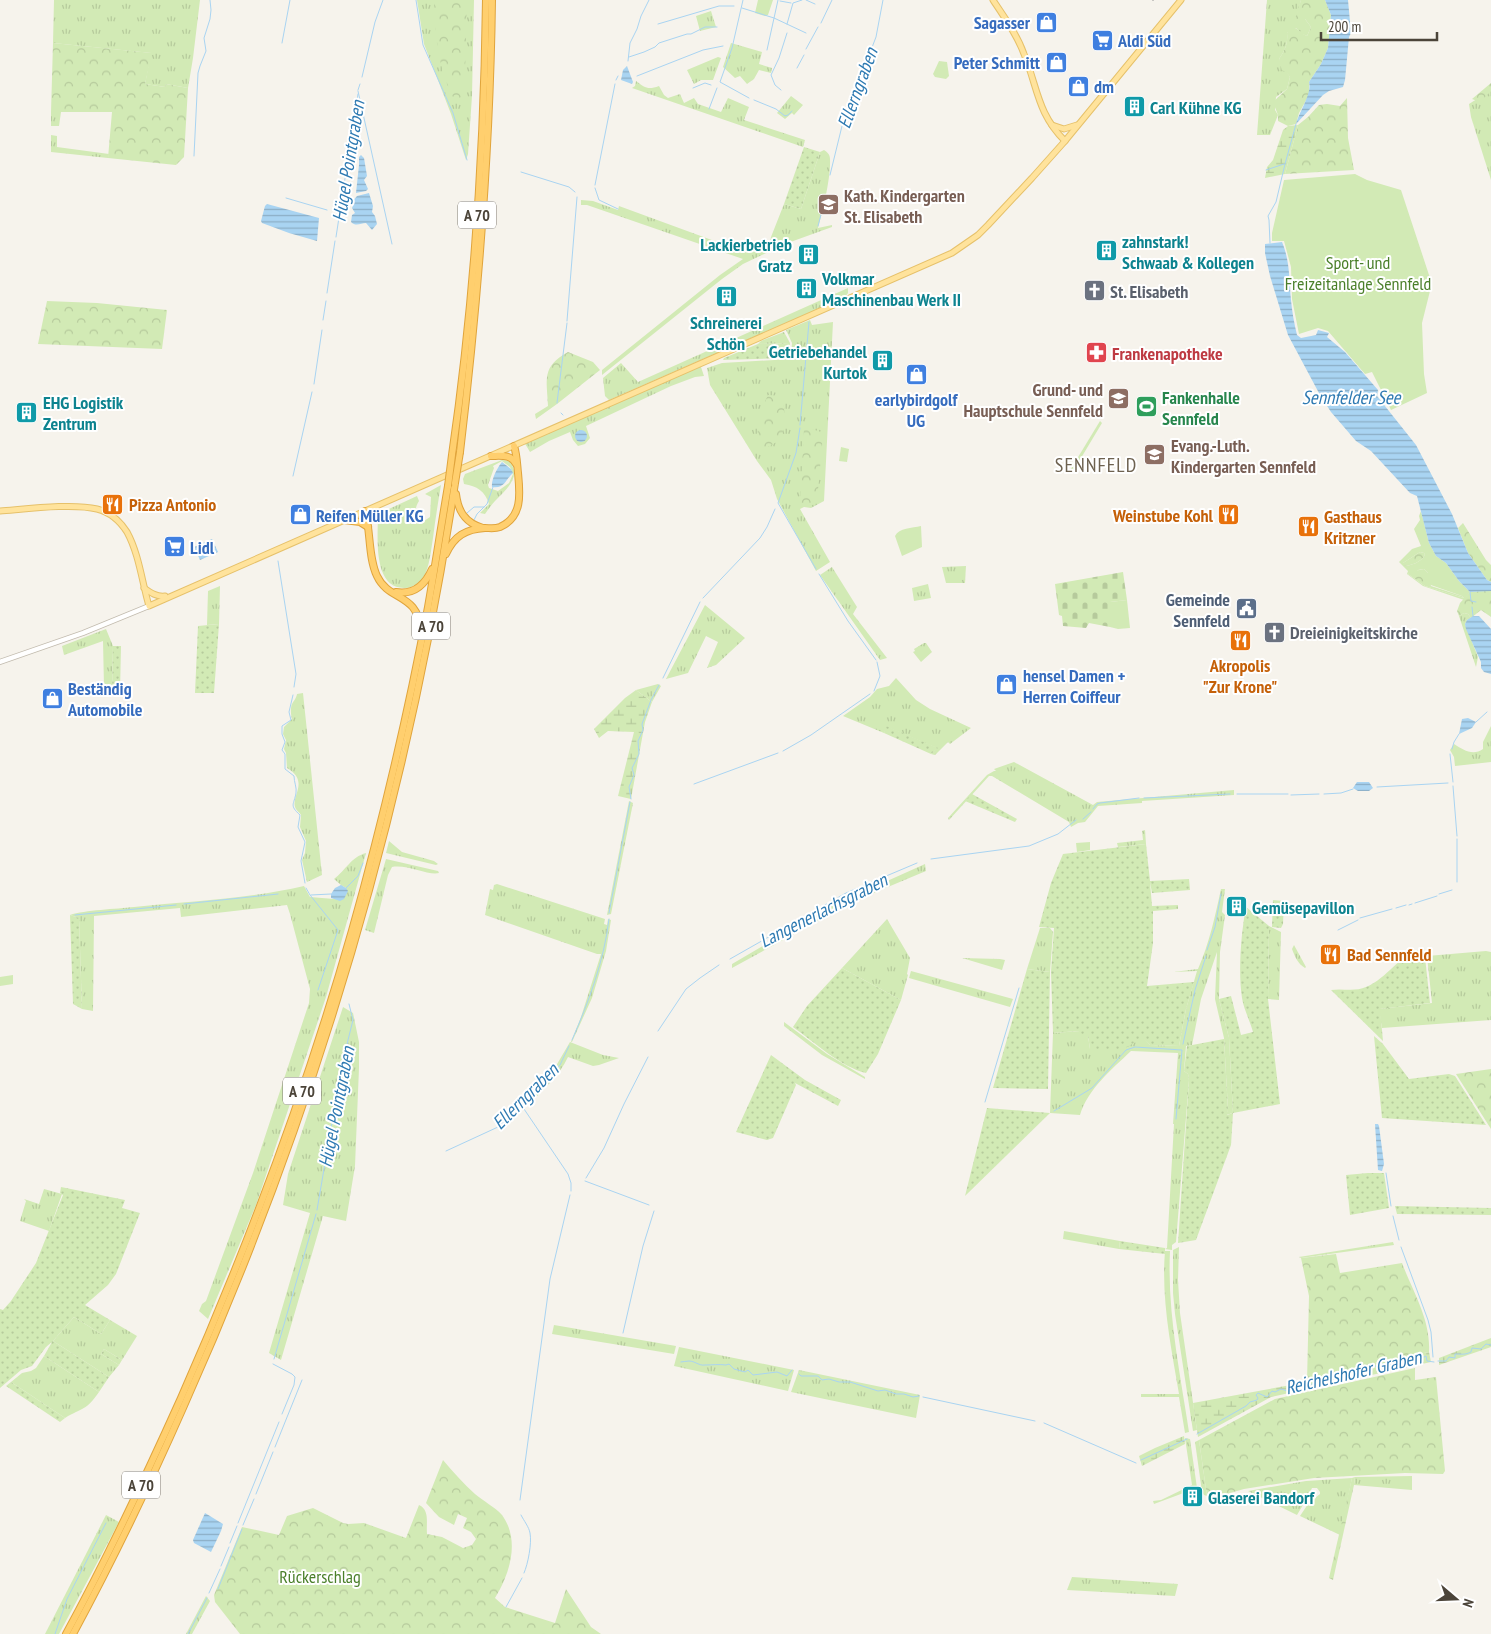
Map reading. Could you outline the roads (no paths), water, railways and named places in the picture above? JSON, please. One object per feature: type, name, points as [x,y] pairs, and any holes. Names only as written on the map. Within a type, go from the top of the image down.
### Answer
[{"type":"highway","name":"A 70","points":[[379,845],[392,774],[422,640],[436,561],[464,362],[475,254],[482,137],[486,0]]},
{"type":"highway","name":"A 70","points":[[73,1634],[138,1506],[263,1216],[304,1104],[337,1003],[379,845],[419,683],[441,569],[460,452],[481,254],[489,128],[492,0]]},
{"type":"highway","points":[[441,569],[450,544],[455,538],[465,532],[502,526],[516,513],[520,500],[518,467],[514,446]]},
{"type":"highway","points":[[491,456],[512,458],[518,467]]},
{"type":"highway","points":[[455,483],[458,504],[463,516],[470,523],[484,528]]},
{"type":"highway","points":[[365,511],[375,571],[380,582],[410,603],[418,614],[422,640]]},
{"type":"highway","points":[[344,520],[360,522],[368,527]]},
{"type":"highway","points":[[391,590],[406,593],[419,587],[427,579],[436,561]]},
{"type":"highway","name":"A 70","points":[[66,1634],[133,1503],[212,1334]]},
{"type":"main road","points":[[992,0],[1020,44],[1039,102],[1050,123],[1065,141]]},
{"type":"main road","points":[[0,511],[86,507],[107,513],[116,518],[126,531],[135,554],[149,606],[937,260],[958,249],[978,235],[998,215],[1065,141],[1181,0]]},
{"type":"main road","points":[[1050,123],[1064,129],[1078,125]]},
{"type":"main road","points":[[144,588],[160,597],[171,596]]},
{"type":"street","points":[[0,662],[83,633],[149,606]]},
{"type":"water","points":[[1325,0],[1348,0],[1351,33],[1345,80],[1343,87],[1323,95],[1296,124],[1309,92],[1309,82],[1321,64],[1328,48],[1331,15]]},
{"type":"water","points":[[627,66],[632,84],[621,80],[623,70]]},
{"type":"water","points":[[361,155],[364,158],[367,176],[364,180],[368,189],[356,193],[359,157]]},
{"type":"water","points":[[369,193],[373,206],[372,212],[377,224],[372,230],[366,223],[357,225],[351,222],[352,215],[355,213],[352,208],[352,202],[357,196]]},
{"type":"water","points":[[267,204],[319,218],[317,241],[262,223]]},
{"type":"water","name":"Sennfelder See","points":[[1282,242],[1288,263],[1292,308],[1297,335],[1301,338],[1316,335],[1318,330],[1329,333],[1327,337],[1345,352],[1378,390],[1377,396],[1416,445],[1452,514],[1468,553],[1487,580],[1491,582],[1491,591],[1470,592],[1446,563],[1436,556],[1429,543],[1417,496],[1410,493],[1371,451],[1356,441],[1331,412],[1320,395],[1288,335],[1270,276],[1265,244]]},
{"type":"water","points":[[579,430],[583,430],[587,436],[583,442],[579,442],[575,438],[575,434]]},
{"type":"water","points":[[502,462],[513,473],[500,487],[492,487],[492,481]]},
{"type":"water","points":[[212,539],[218,552],[200,560],[194,547]]},
{"type":"water","points":[[1473,616],[1479,616],[1491,629],[1491,674],[1484,672],[1481,668],[1481,662],[1466,629],[1465,624],[1467,620]]},
{"type":"water","points":[[1468,718],[1476,722],[1472,728],[1459,734],[1462,719]]},
{"type":"water","points":[[1357,782],[1369,782],[1373,788],[1369,791],[1358,791],[1353,788]]},
{"type":"water","points":[[341,885],[348,891],[344,899],[340,901],[331,898],[335,888]]},
{"type":"water","points":[[1375,1124],[1379,1126],[1384,1164],[1382,1171],[1378,1170]]},
{"type":"water","points":[[205,1513],[223,1524],[211,1552],[194,1543],[193,1540]]},
{"type":"waterway","points":[[194,156],[198,73],[206,51],[204,38],[210,19],[210,0]]},
{"type":"waterway","points":[[282,43],[290,0]]},
{"type":"waterway","name":"Hügel Pointgraben","points":[[362,77],[375,22],[383,0]]},
{"type":"waterway","points":[[416,0],[423,45],[453,113],[467,160]]},
{"type":"waterway","points":[[628,61],[630,43],[649,0]]},
{"type":"waterway","points":[[743,0],[732,48],[720,82],[749,98]]},
{"type":"waterway","points":[[767,50],[778,0]]},
{"type":"waterway","points":[[787,24],[793,3],[802,0]]},
{"type":"waterway","points":[[806,0],[815,4]]},
{"type":"waterway","points":[[821,23],[832,0]]},
{"type":"waterway","name":"Ellerngraben","points":[[830,175],[842,126],[876,37],[883,0]]},
{"type":"waterway","points":[[780,1],[791,3]]},
{"type":"waterway","points":[[658,24],[719,6],[734,6]]},
{"type":"waterway","points":[[742,8],[774,18],[806,33]]},
{"type":"waterway","points":[[629,57],[655,47],[659,43],[691,34],[705,27],[717,27]]},
{"type":"waterway","points":[[806,49],[818,27]]},
{"type":"waterway","points":[[781,90],[775,85],[771,75],[787,33]]},
{"type":"waterway","points":[[637,76],[703,50],[723,46]]},
{"type":"waterway","points":[[797,68],[804,55]]},
{"type":"waterway","points":[[616,80],[618,76]]},
{"type":"waterway","points":[[693,88],[705,83],[711,85]]},
{"type":"waterway","name":"Hügel Pointgraben","points":[[358,90],[360,84]]},
{"type":"waterway","points":[[595,185],[615,84]]},
{"type":"waterway","points":[[709,109],[717,88]]},
{"type":"waterway","points":[[358,91],[392,244]]},
{"type":"waterway","name":"Hügel Pointgraben","points":[[336,237],[358,94]]},
{"type":"waterway","points":[[754,100],[776,109],[785,116],[792,111]]},
{"type":"waterway","name":"Sennfelder See","points":[[1270,243],[1268,216],[1276,202],[1296,124]]},
{"type":"waterway","points":[[1266,170],[1284,164]]},
{"type":"waterway","points":[[521,172],[569,187],[575,192]]},
{"type":"waterway","points":[[595,188],[599,200],[618,209]]},
{"type":"waterway","points":[[567,321],[577,197]]},
{"type":"waterway","points":[[286,198],[327,210]]},
{"type":"waterway","name":"Ellerngraben","points":[[818,226],[823,207]]},
{"type":"waterway","name":"Hügel Pointgraben","points":[[327,293],[335,241]]},
{"type":"waterway","name":"Hügel Pointgraben","points":[[323,320],[326,301]]},
{"type":"waterway","name":"Ellerngraben","points":[[800,425],[809,322]]},
{"type":"waterway","points":[[557,403],[567,323]]},
{"type":"waterway","name":"Hügel Pointgraben","points":[[314,384],[322,330]]},
{"type":"waterway","name":"Hügel Pointgraben","points":[[293,476],[312,392]]},
{"type":"waterway","name":"Ellerngraben","points":[[800,428],[796,453],[778,503],[816,569]]},
{"type":"waterway","points":[[474,520],[487,504],[493,487]]},
{"type":"waterway","points":[[467,513],[474,507],[484,507]]},
{"type":"waterway","name":"Ellerngraben","points":[[703,598],[760,538],[775,509]]},
{"type":"waterway","name":"Hügel Pointgraben","points":[[278,561],[296,674],[294,687]]},
{"type":"waterway","points":[[819,574],[848,621],[876,660]]},
{"type":"waterway","name":"Langenerlachsgraben","points":[[1470,592],[1471,601],[1476,602]]},
{"type":"waterway","name":"Ellerngraben","points":[[663,678],[700,602]]},
{"type":"waterway","name":"Langenerlachsgraben","points":[[1472,607],[1473,616]]},
{"type":"waterway","points":[[874,691],[880,676],[877,662]]},
{"type":"waterway","name":"Ellerngraben","points":[[631,799],[629,787],[634,775],[632,768],[639,754],[638,741],[643,730],[642,724],[659,685]]},
{"type":"waterway","points":[[783,751],[811,735],[870,694]]},
{"type":"waterway","name":"Hügel Pointgraben","points":[[293,695],[289,712],[291,720],[282,726],[285,742],[282,750],[285,754],[285,769],[294,776],[296,791],[293,807],[300,815],[298,827],[305,842],[301,861],[305,883]]},
{"type":"waterway","name":"Langenerlachsgraben","points":[[1476,722],[1487,712]]},
{"type":"waterway","name":"Langenerlachsgraben","points":[[1452,749],[1459,734]]},
{"type":"waterway","points":[[694,784],[778,753]]},
{"type":"waterway","name":"Langenerlachsgraben","points":[[1450,754],[1453,782]]},
{"type":"waterway","name":"Langenerlachsgraben","points":[[1377,787],[1448,783]]},
{"type":"waterway","points":[[1453,786],[1457,836]]},
{"type":"waterway","name":"Langenerlachsgraben","points":[[1324,794],[1341,793],[1353,789]]},
{"type":"waterway","name":"Langenerlachsgraben","points":[[1144,798],[1230,794]]},
{"type":"waterway","name":"Langenerlachsgraben","points":[[1237,794],[1288,794]]},
{"type":"waterway","name":"Langenerlachsgraben","points":[[1291,795],[1319,794]]},
{"type":"waterway","name":"Langenerlachsgraben","points":[[1093,809],[1100,803],[1139,798]]},
{"type":"waterway","name":"Ellerngraben","points":[[609,913],[630,802]]},
{"type":"waterway","name":"Langenerlachsgraben","points":[[1083,819],[1091,812]]},
{"type":"waterway","name":"Langenerlachsgraben","points":[[931,859],[1029,846],[1058,834],[1076,820]]},
{"type":"waterway","points":[[1457,839],[1457,882]]},
{"type":"waterway","points":[[346,888],[358,876],[363,863]]},
{"type":"waterway","name":"Langenerlachsgraben","points":[[730,959],[846,893],[917,863]]},
{"type":"waterway","name":"Hügel Pointgraben","points":[[306,888],[338,930],[318,990]]},
{"type":"waterway","points":[[1439,894],[1452,890]]},
{"type":"waterway","points":[[184,904],[278,894]]},
{"type":"waterway","points":[[311,895],[331,894]]},
{"type":"waterway","points":[[1207,950],[1215,927],[1221,894]]},
{"type":"waterway","points":[[1415,903],[1437,896]]},
{"type":"waterway","points":[[75,915],[176,905]]},
{"type":"waterway","points":[[1396,908],[1406,905]]},
{"type":"waterway","points":[[1360,918],[1392,909]]},
{"type":"waterway","name":"Ellerngraben","points":[[572,1040],[595,981],[604,950],[609,919]]},
{"type":"waterway","points":[[1338,930],[1358,920]]},
{"type":"waterway","points":[[1183,1044],[1195,990],[1206,956]]},
{"type":"waterway","name":"Langenerlachsgraben","points":[[658,1031],[686,989],[719,965]]},
{"type":"waterway","points":[[985,1102],[1019,988]]},
{"type":"waterway","name":"Hügel Pointgraben","points":[[317,1210],[342,1064],[353,1020],[349,1004]]},
{"type":"waterway","name":"Ellerngraben","points":[[446,1151],[498,1127],[522,1106],[554,1072],[560,1065],[569,1046]]},
{"type":"waterway","points":[[1054,1111],[1092,1088],[1126,1050],[1135,1047],[1182,1050],[1176,1119]]},
{"type":"waterway","name":"Langenerlachsgraben","points":[[586,1178],[604,1148],[648,1057]]},
{"type":"waterway","points":[[522,1106],[568,1174],[571,1191]]},
{"type":"waterway","points":[[1386,1173],[1391,1206]]},
{"type":"waterway","name":"Langenerlachsgraben","points":[[585,1181],[649,1205]]},
{"type":"waterway","points":[[520,1500],[550,1279],[570,1195]]},
{"type":"waterway","name":"Langenerlachsgraben","points":[[623,1333],[643,1246],[654,1211]]},
{"type":"waterway","name":"Hügel Pointgraben","points":[[274,1359],[316,1214]]},
{"type":"waterway","points":[[1393,1216],[1399,1240]]},
{"type":"waterway","points":[[1401,1247],[1428,1320],[1433,1357]]},
{"type":"waterway","name":"Reichelshofer Graben","points":[[1438,1361],[1446,1361],[1449,1357],[1455,1358],[1455,1354],[1469,1353],[1472,1348],[1481,1349],[1486,1344],[1491,1345]]},
{"type":"waterway","name":"Reichelshofer Graben","points":[[1197,1434],[1250,1402],[1257,1400],[1256,1395],[1258,1393],[1267,1397],[1272,1391],[1275,1392],[1281,1389],[1288,1391],[1295,1386],[1301,1387],[1316,1383],[1317,1381],[1322,1384],[1327,1377],[1344,1375],[1346,1372],[1354,1372],[1364,1367],[1370,1368],[1374,1364],[1376,1367],[1382,1364],[1395,1365],[1426,1356],[1427,1361],[1434,1362]]},
{"type":"waterway","name":"Reichelshofer Graben","points":[[681,1362],[691,1361],[703,1365],[729,1364],[734,1369],[745,1372],[748,1370],[753,1375],[777,1372],[787,1376],[792,1370]]},
{"type":"waterway","name":"Hügel Pointgraben","points":[[273,1364],[295,1377],[294,1385],[282,1414]]},
{"type":"waterway","name":"Reichelshofer Graben","points":[[799,1374],[801,1376],[818,1376],[822,1380],[850,1382],[878,1391],[885,1390],[896,1394],[913,1397],[919,1396]]},
{"type":"waterway","points":[[275,1447],[302,1380]]},
{"type":"waterway","name":"Reichelshofer Graben","points":[[923,1397],[1035,1421]]},
{"type":"waterway","name":"Hügel Pointgraben","points":[[238,1523],[279,1422]]},
{"type":"waterway","name":"Reichelshofer Graben","points":[[1044,1423],[1136,1463]]},
{"type":"waterway","name":"Reichelshofer Graben","points":[[1141,1460],[1187,1439]]},
{"type":"waterway","points":[[256,1494],[273,1452]]},
{"type":"waterway","points":[[243,1525],[254,1499]]},
{"type":"waterway","points":[[521,1515],[530,1533],[529,1553],[524,1573]]},
{"type":"waterway","points":[[55,1634],[67,1599],[106,1523]]},
{"type":"waterway","name":"Hügel Pointgraben","points":[[230,1543],[237,1526]]},
{"type":"waterway","points":[[218,1589],[242,1529]]},
{"type":"waterway","name":"Hügel Pointgraben","points":[[221,1566],[229,1547]]},
{"type":"waterway","name":"Hügel Pointgraben","points":[[209,1593],[220,1569]]},
{"type":"waterway","points":[[506,1607],[522,1578]]},
{"type":"waterway","name":"Hügel Pointgraben","points":[[188,1634],[207,1598]]},
{"type":"place","name":"Sagasser","points":[[1046,22]]},
{"type":"place","name":"Aldi Süd","points":[[1102,40]]},
{"type":"place","name":"Peter Schmitt","points":[[1056,62]]},
{"type":"place","name":"dm","points":[[1078,86]]},
{"type":"place","name":"Carl Kühne KG","points":[[1134,107]]},
{"type":"place","name":"Kath. Kindergarten St. Elisabeth","points":[[828,205]]},
{"type":"place","name":"zahnstark! Schwaab & Kollegen","points":[[1106,251]]},
{"type":"place","name":"Lackierbetrieb Gratz","points":[[808,254]]},
{"type":"place","name":"Volkmar Maschinenbau Werk II","points":[[806,288]]},
{"type":"place","name":"St. Elisabeth","points":[[1094,291]]},
{"type":"place","name":"Schreinerei Schön","points":[[726,297]]},
{"type":"place","name":"Frankenapotheke","points":[[1096,353]]},
{"type":"place","name":"Getriebehandel Kurtok","points":[[883,361]]},
{"type":"place","name":"earlybirdgolf UG","points":[[916,374]]},
{"type":"place","name":"Grund- und Hauptschule Sennfeld","points":[[1119,399]]},
{"type":"place","name":"Fankenhalle Sennfeld","points":[[1146,407]]},
{"type":"place","name":"EHG Logistik Zentrum","points":[[27,412]]},
{"type":"place","name":"Evang.-Luth. Kindergarten Sennfeld","points":[[1155,455]]},
{"type":"place","name":"Pizza Antonio","points":[[113,504]]},
{"type":"place","name":"Reifen Müller KG","points":[[300,515]]},
{"type":"place","name":"Weinstube Kohl","points":[[1229,515]]},
{"type":"place","name":"Gasthaus Kritzner","points":[[1308,526]]},
{"type":"place","name":"Lidl","points":[[174,547]]},
{"type":"place","name":"Gemeinde Sennfeld","points":[[1246,609]]},
{"type":"place","name":"Dreieinigkeitskirche","points":[[1274,632]]},
{"type":"place","name":"Akropolis \"Zur Krone\"","points":[[1240,640]]},
{"type":"place","name":"hensel Damen + Herren Coiffeur","points":[[1007,685]]},
{"type":"place","name":"Beständig Automobile","points":[[52,698]]},
{"type":"place","name":"Gemüsepavillon","points":[[1236,907]]},
{"type":"place","name":"Bad Sennfeld","points":[[1331,954]]},
{"type":"place","name":"Glaserei Bandorf","points":[[1192,1497]]},
{"type":"district","name":"SENNFELD","points":[[1096,465]]},
{"type":"park label","name":"Sport- und Freizeitanlage Sennfeld","points":[[1358,272]]},
{"type":"park label","name":"Rückerschlag","points":[[320,1576]]}]
